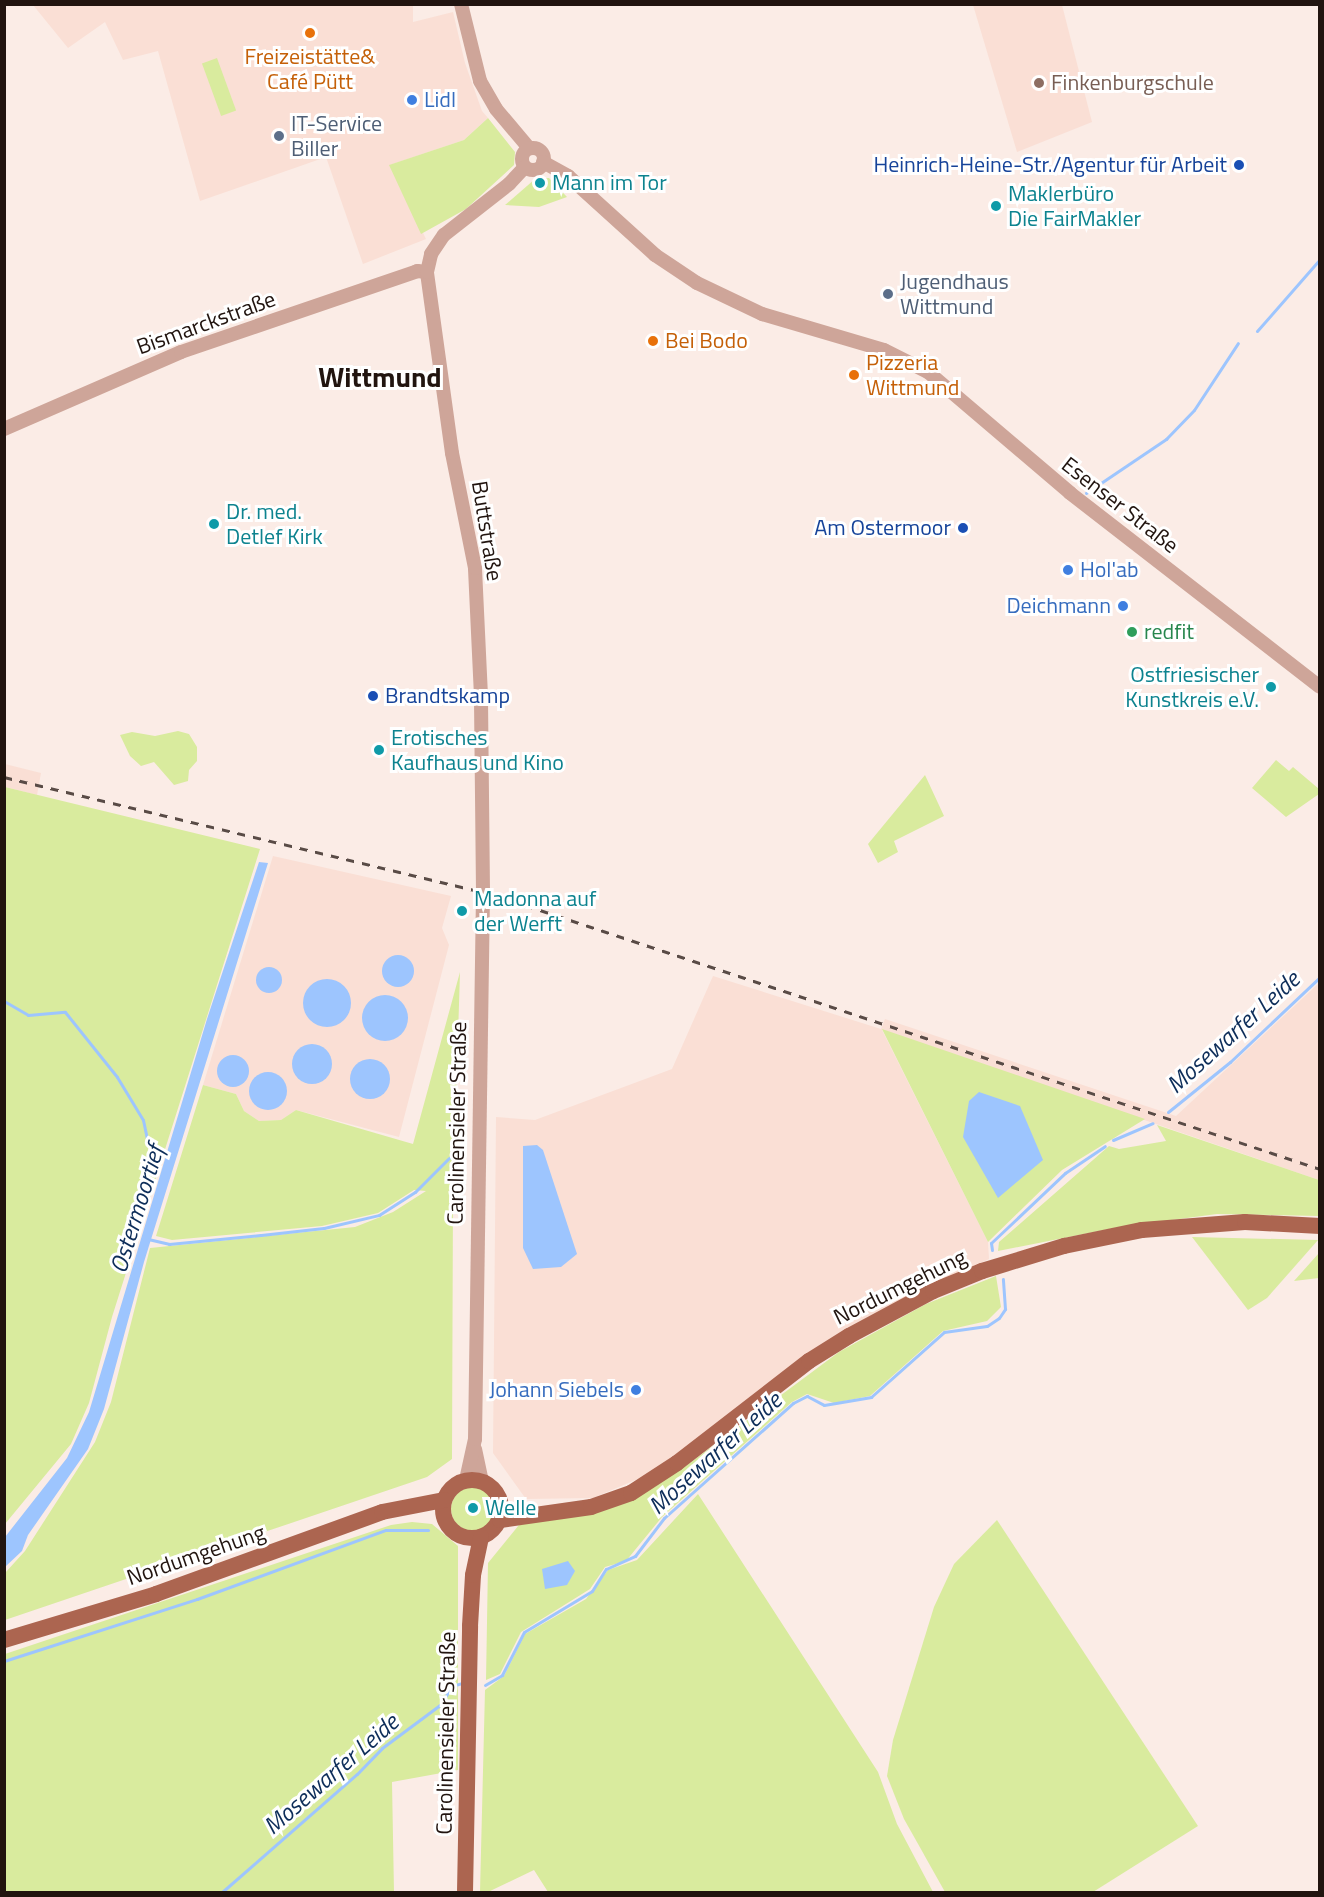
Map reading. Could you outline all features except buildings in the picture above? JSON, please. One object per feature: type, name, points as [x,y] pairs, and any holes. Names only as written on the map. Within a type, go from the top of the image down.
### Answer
[{"type":"main road","name":"Nordumgehung","points":[[500,1520],[546,1511],[591,1507],[631,1493],[677,1463],[809,1361],[849,1336],[912,1302],[982,1271],[1064,1246],[1142,1230],[1245,1222],[1320,1226]]},
{"type":"main road","points":[[474,1480],[500,1500],[500,1520],[481,1537],[463,1536],[451,1528],[444,1508],[452,1487],[474,1480]]},
{"type":"main road","name":"Nordumgehung","points":[[500,1500],[546,1511]]},
{"type":"main road","name":"Nordumgehung","points":[[4,1640],[156,1594],[382,1512],[400,1509],[444,1508]]},
{"type":"main road","name":"Carolinensieler Straße","points":[[463,1536],[473,1575]]},
{"type":"main road","name":"Carolinensieler Straße","points":[[465,1893],[473,1575],[481,1537]]},
{"type":"street","points":[[461,4],[480,81],[496,109],[529,148],[539,150],[543,162],[536,170],[525,167]]},
{"type":"street","points":[[525,167],[522,156],[529,148]]},
{"type":"street","name":"Esenser Straße","points":[[543,162],[568,176],[655,255],[698,283],[762,314],[896,355],[928,372],[1070,493],[1320,687]]},
{"type":"street","points":[[427,272],[431,254],[444,235],[509,184],[525,167]]},
{"type":"street","name":"Bismarckstraße","points":[[4,429],[181,352],[417,271],[427,272]]},
{"type":"street","name":"Buttstraße","points":[[427,272],[452,453],[475,568],[483,800]]},
{"type":"street","name":"Carolinensieler Straße","points":[[474,1480],[483,800]]},
{"type":"shaded area","points":[[413,4],[413,22],[453,12],[465,63],[482,111],[488,118],[464,140],[390,165],[426,239],[363,264],[326,157],[200,201],[158,51],[123,60],[105,22],[68,48],[33,5]]},
{"type":"shaded area","name":"Finkenburgschule","points":[[973,5],[1062,5],[1092,122],[1017,152]]},
{"type":"shaded area","points":[[5,764],[41,773],[37,795],[5,787]]},
{"type":"shaded area","points":[[273,856],[451,896],[442,928],[449,945],[399,1137],[296,1110],[281,1120],[259,1121],[244,1111],[236,1094],[203,1085]]},
{"type":"shaded area","points":[[713,976],[881,1029],[885,1019],[1176,1116],[1319,983],[1319,1180],[882,1030],[988,1242],[989,1259],[862,1321],[652,1473],[593,1498],[526,1499],[493,1453],[496,1117],[535,1120],[672,1069]]},
{"type":"green space","points":[[217,58],[236,111],[221,116],[202,63]]},
{"type":"green space","points":[[488,118],[515,152],[514,165],[466,209],[421,234],[389,165],[464,140]]},
{"type":"green space","points":[[549,178],[567,197],[539,207],[505,205],[535,179]]},
{"type":"green space","points":[[178,731],[189,734],[197,747],[197,761],[189,770],[188,781],[174,785],[154,762],[141,766],[130,756],[120,735],[132,732],[155,736]]},
{"type":"green space","points":[[1276,760],[1289,771],[1293,767],[1319,789],[1319,794],[1286,817],[1252,788]]},
{"type":"green space","points":[[925,775],[944,816],[894,841],[898,852],[878,863],[868,844]]},
{"type":"green space","points":[[5,787],[260,849],[112,1317],[89,1403],[71,1444],[5,1524]]},
{"type":"green space","points":[[460,972],[453,1197],[452,1459],[427,1477],[5,1620],[5,1573],[25,1551],[95,1442],[111,1402],[150,1248],[355,1227],[393,1212],[426,1191],[414,1190],[378,1213],[322,1226],[172,1240],[156,1236],[203,1085],[236,1094],[244,1111],[259,1121],[281,1120],[296,1110],[413,1144]]},
{"type":"green space","points":[[882,1029],[1145,1119],[1062,1170],[988,1242]]},
{"type":"green space","points":[[1157,1125],[1319,1180],[1319,1216],[1217,1214],[1119,1227],[998,1251],[999,1242],[1109,1146],[1119,1149],[1166,1141]]},
{"type":"green space","points":[[1192,1237],[1318,1240],[1267,1298],[1248,1310]]},
{"type":"green space","points":[[1319,1253],[1319,1278],[1294,1281]]},
{"type":"green space","points":[[996,1276],[1001,1307],[987,1321],[943,1331],[870,1396],[834,1403],[807,1394],[792,1402],[662,1517],[626,1561],[605,1567],[590,1589],[521,1632],[500,1674],[486,1680],[488,1563],[523,1520],[595,1513],[683,1468],[839,1352],[926,1304]]},
{"type":"green space","points":[[473,1487],[488,1494],[495,1509],[488,1524],[473,1531],[458,1524],[451,1509],[458,1494]]},
{"type":"green space","points":[[698,1494],[878,1772],[897,1824],[933,1892],[548,1892],[534,1870],[488,1892],[480,1892],[485,1690],[504,1676],[525,1634],[586,1599],[608,1570],[637,1560]]},
{"type":"green space","points":[[997,1520],[1198,1826],[1093,1892],[945,1892],[904,1819],[887,1776],[893,1740],[934,1607],[954,1564]]},
{"type":"green space","points":[[412,1522],[432,1524],[458,1546],[458,1770],[392,1782],[394,1892],[5,1892],[5,1654],[391,1525]]},
{"type":"water","points":[[259,862],[268,863],[144,1262],[104,1409],[88,1449],[28,1535],[22,1551],[5,1567],[5,1537],[67,1458],[89,1412],[207,1019]]},
{"type":"water","points":[[398,955],[409,960],[414,971],[409,982],[398,987],[387,982],[382,971],[387,960]]},
{"type":"water","points":[[269,967],[278,971],[282,980],[278,989],[269,993],[260,989],[256,980],[260,971]]},
{"type":"water","points":[[322,979],[332,979],[344,986],[351,998],[351,1008],[344,1020],[332,1027],[322,1027],[307,1016],[303,1008],[303,998],[314,983]]},
{"type":"water","points":[[390,995],[402,1001],[407,1009],[407,1027],[402,1035],[394,1040],[380,1041],[368,1035],[363,1027],[362,1013],[368,1001],[376,996]]},
{"type":"water","points":[[312,1044],[320,1045],[326,1050],[331,1056],[331,1072],[326,1078],[320,1083],[312,1084],[304,1083],[298,1078],[293,1072],[292,1064],[293,1056],[298,1050],[304,1045]]},
{"type":"water","points":[[233,1055],[244,1060],[249,1071],[244,1082],[233,1087],[222,1082],[217,1071],[222,1060]]},
{"type":"water","points":[[370,1059],[384,1065],[390,1079],[384,1093],[370,1099],[356,1093],[350,1079],[356,1065]]},
{"type":"water","points":[[268,1072],[282,1077],[287,1091],[282,1105],[268,1110],[254,1105],[249,1091],[254,1077]]},
{"type":"water","points":[[979,1092],[1020,1106],[1043,1160],[998,1198],[963,1137],[969,1101]]},
{"type":"water","points":[[537,1145],[543,1150],[577,1254],[561,1267],[533,1269],[523,1248],[523,1146]]},
{"type":"water","points":[[568,1561],[575,1571],[567,1585],[545,1589],[542,1569]]},
{"type":"waterway","points":[[1257,331],[1320,259]]},
{"type":"waterway","points":[[1086,493],[1166,439],[1194,410],[1238,343]]},
{"type":"waterway","name":"Mosewarfer Leide","points":[[1168,1112],[1230,1062],[1320,977]]},
{"type":"waterway","name":"Ostermoortief","points":[[4,1001],[28,1015],[65,1012],[117,1077],[143,1120],[147,1139],[169,1155]]},
{"type":"waterway","name":"Mosewarfer Leide","points":[[1113,1140],[1153,1123]]},
{"type":"waterway","name":"Mosewarfer Leide","points":[[992,1250],[991,1243],[1065,1173],[1105,1146]]},
{"type":"waterway","name":"Ostermoortief","points":[[148,1239],[169,1244],[261,1235],[324,1228],[379,1215],[415,1192],[449,1158]]},
{"type":"waterway","name":"Mosewarfer Leide","points":[[485,1685],[502,1675],[524,1632],[592,1591],[606,1569],[635,1556],[664,1518],[793,1403],[807,1396],[824,1405],[871,1397],[944,1332],[987,1326],[999,1318],[1005,1309],[1003,1279]]},
{"type":"waterway","points":[[4,1661],[197,1599],[386,1530],[428,1530]]},
{"type":"waterway","name":"Mosewarfer Leide","points":[[222,1892],[357,1774],[382,1748],[440,1705],[452,1686],[462,1683]]},
{"type":"railway","points":[[4,777],[495,895],[1320,1169]]},
{"type":"place","name":"Freizeistätte& Café Pütt","points":[[310,33]]},
{"type":"place","name":"Finkenburgschule","points":[[1039,83]]},
{"type":"place","name":"Lidl","points":[[412,100]]},
{"type":"place","name":"IT-Service Biller","points":[[279,136]]},
{"type":"place","name":"Heinrich-Heine-Str./Agentur für Arbeit","points":[[1239,165]]},
{"type":"place","name":"Mann im Tor","points":[[540,183]]},
{"type":"place","name":"Maklerbüro Die FairMakler","points":[[996,206]]},
{"type":"place","name":"Jugendhaus Wittmund","points":[[888,294]]},
{"type":"place","name":"Bei Bodo","points":[[653,341]]},
{"type":"place","name":"Pizzeria Wittmund","points":[[854,375]]},
{"type":"place","name":"Dr. med. Detlef Kirk","points":[[214,524]]},
{"type":"place","name":"Am Ostermoor","points":[[963,528]]},
{"type":"place","name":"Hol'ab","points":[[1068,570]]},
{"type":"place","name":"Deichmann","points":[[1123,606]]},
{"type":"place","name":"redfit","points":[[1132,632]]},
{"type":"place","name":"Ostfriesischer Kunstkreis e.V.","points":[[1271,687]]},
{"type":"place","name":"Brandtskamp","points":[[373,696]]},
{"type":"place","name":"Erotisches Kaufhaus und Kino","points":[[379,750]]},
{"type":"place","name":"Madonna auf der Werft","points":[[462,911]]},
{"type":"place","name":"Johann Siebels","points":[[636,1390]]},
{"type":"place","name":"Welle","points":[[473,1508]]},
{"type":"district","name":"Wittmund","points":[[380,377]]}]
